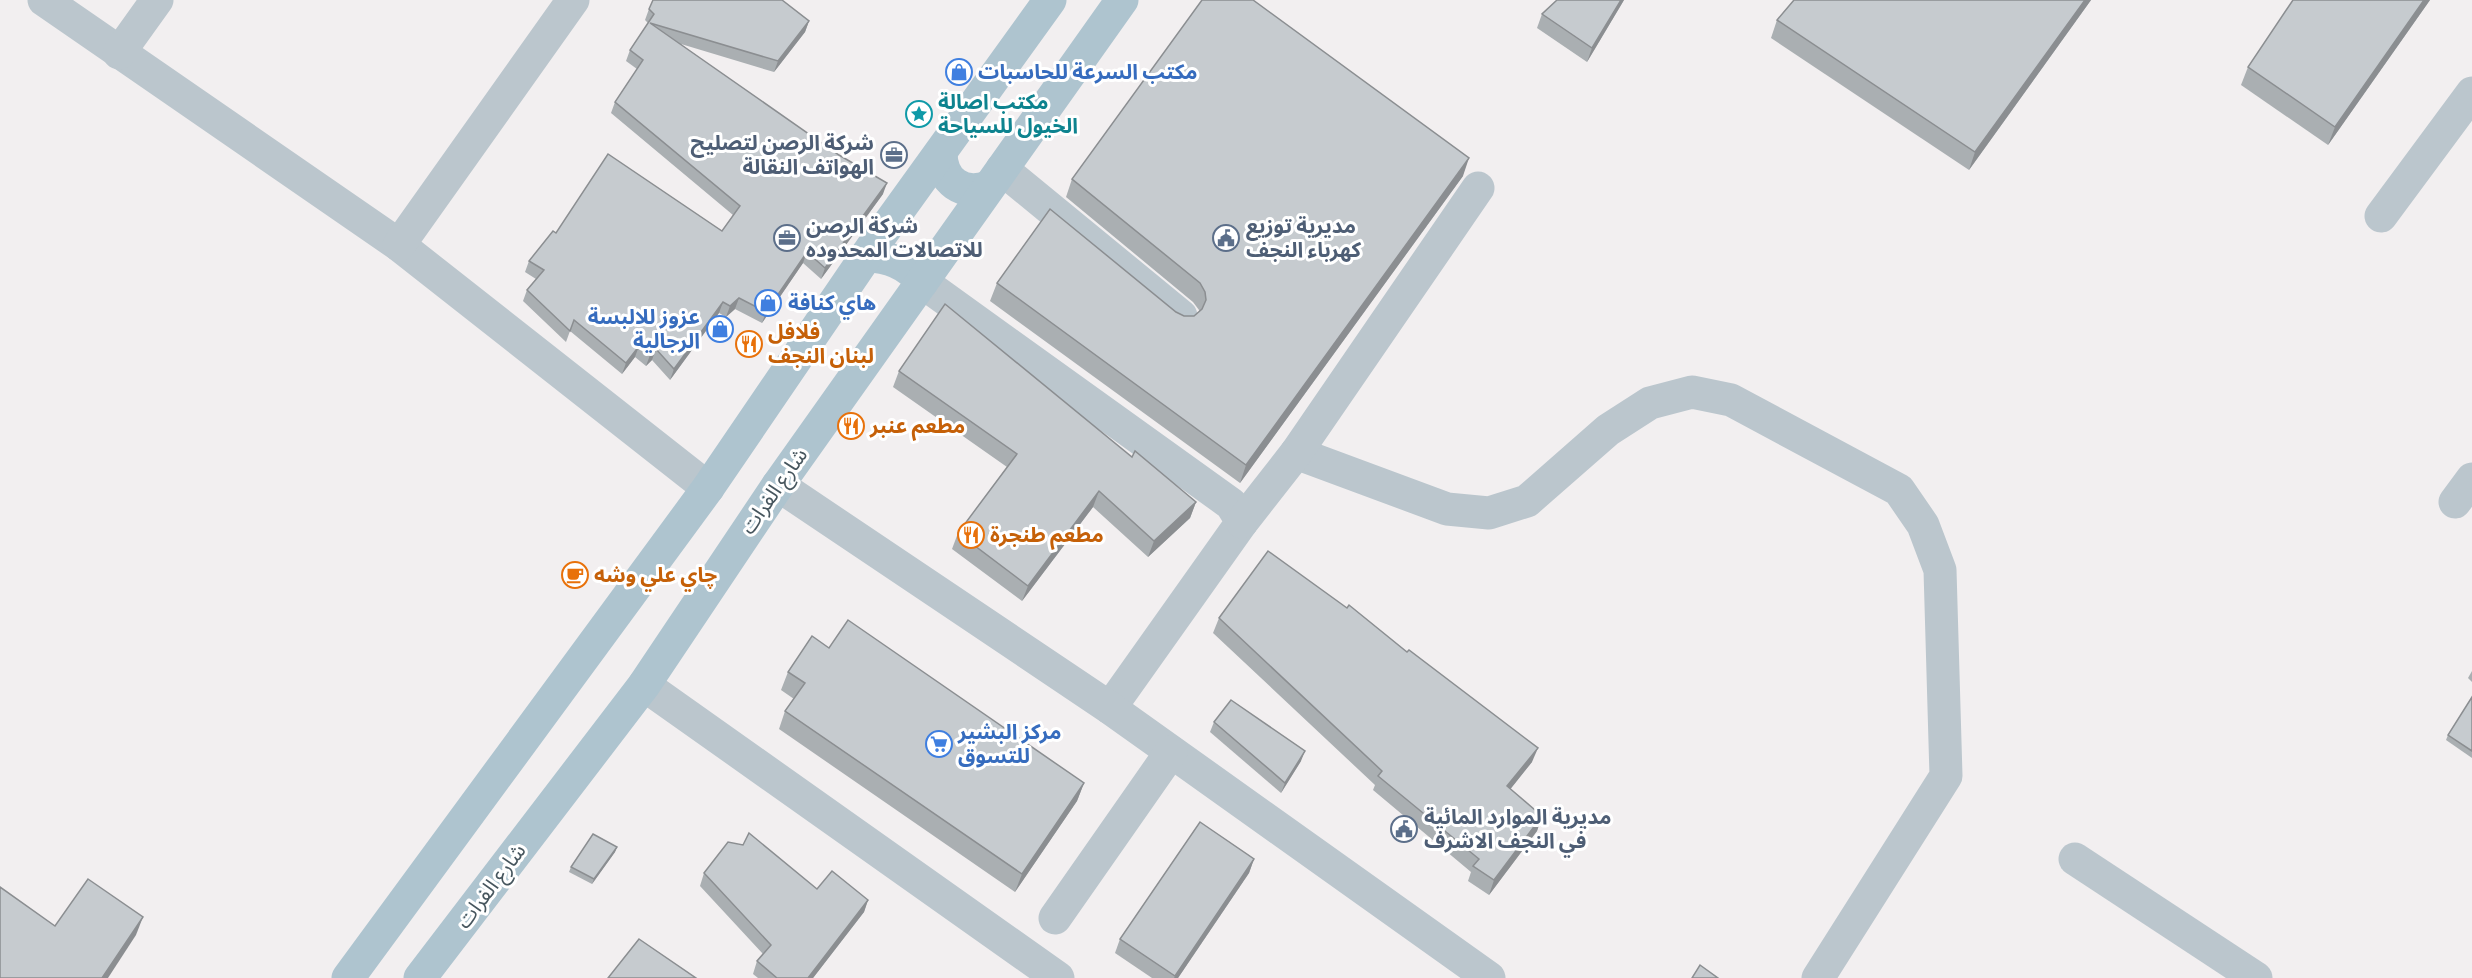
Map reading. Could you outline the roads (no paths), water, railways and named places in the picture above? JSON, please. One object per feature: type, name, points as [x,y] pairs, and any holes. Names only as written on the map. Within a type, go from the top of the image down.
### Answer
[{"type":"main road","points":[[348,978],[708,488],[866,256],[1050,0]]},
{"type":"main road","name":"شارع الفرات","points":[[420,978],[644,685],[778,485],[1122,0]]},
{"type":"main road","points":[[941,154],[944,173],[951,181],[969,190],[995,178]]},
{"type":"main road","points":[[866,256],[884,257],[902,264],[922,282]]},
{"type":"street","points":[[44,0],[399,245],[708,488]]},
{"type":"street","points":[[119,53],[157,0]]},
{"type":"street","points":[[399,245],[573,0]]},
{"type":"street","points":[[2381,216],[2472,93]]},
{"type":"street","points":[[995,178],[1181,316]]},
{"type":"street","points":[[1110,708],[1242,522],[1296,453],[1478,188]]},
{"type":"street","points":[[922,282],[1231,504],[1242,522]]},
{"type":"street","points":[[1296,453],[1447,509],[1489,513],[1527,501],[1608,430],[1650,403],[1692,392],[1731,400],[1899,490],[1923,525],[1940,570],[1946,776],[1818,978]]},
{"type":"street","points":[[778,485],[1110,708],[1489,978]]},
{"type":"street","points":[[644,685],[1058,978]]},
{"type":"street","points":[[1055,918],[1171,752]]},
{"type":"street","points":[[2075,859],[2256,978]]},
{"type":"place","name":"مكتب السرعة للحاسبات","points":[[959,72]]},
{"type":"place","name":"مكتب اصالة الخيول للسياحة","points":[[919,114]]},
{"type":"place","name":"شركة الرصن لتصليح الهواتف النقالة","points":[[894,155]]},
{"type":"place","name":"شركة الرصن للاتصالات المحدوده","points":[[787,238]]},
{"type":"place","name":"مديرية توزيع كهرباء النجف","points":[[1226,238]]},
{"type":"place","name":"هاي كنافة","points":[[768,303]]},
{"type":"place","name":"عزوز للالبسة الرجالية","points":[[720,329]]},
{"type":"place","name":"فلافل لبنان النجف","points":[[749,344]]},
{"type":"place","name":"مطعم عنبر","points":[[851,426]]},
{"type":"place","name":"مطعم طنجرة","points":[[971,535]]},
{"type":"place","name":"چاي علي وشه","points":[[575,575]]},
{"type":"place","name":"مركز البشير للتسوق","points":[[939,744]]},
{"type":"place","name":"مديرية الموارد المائية في النجف الاشرف","points":[[1404,829]]}]
